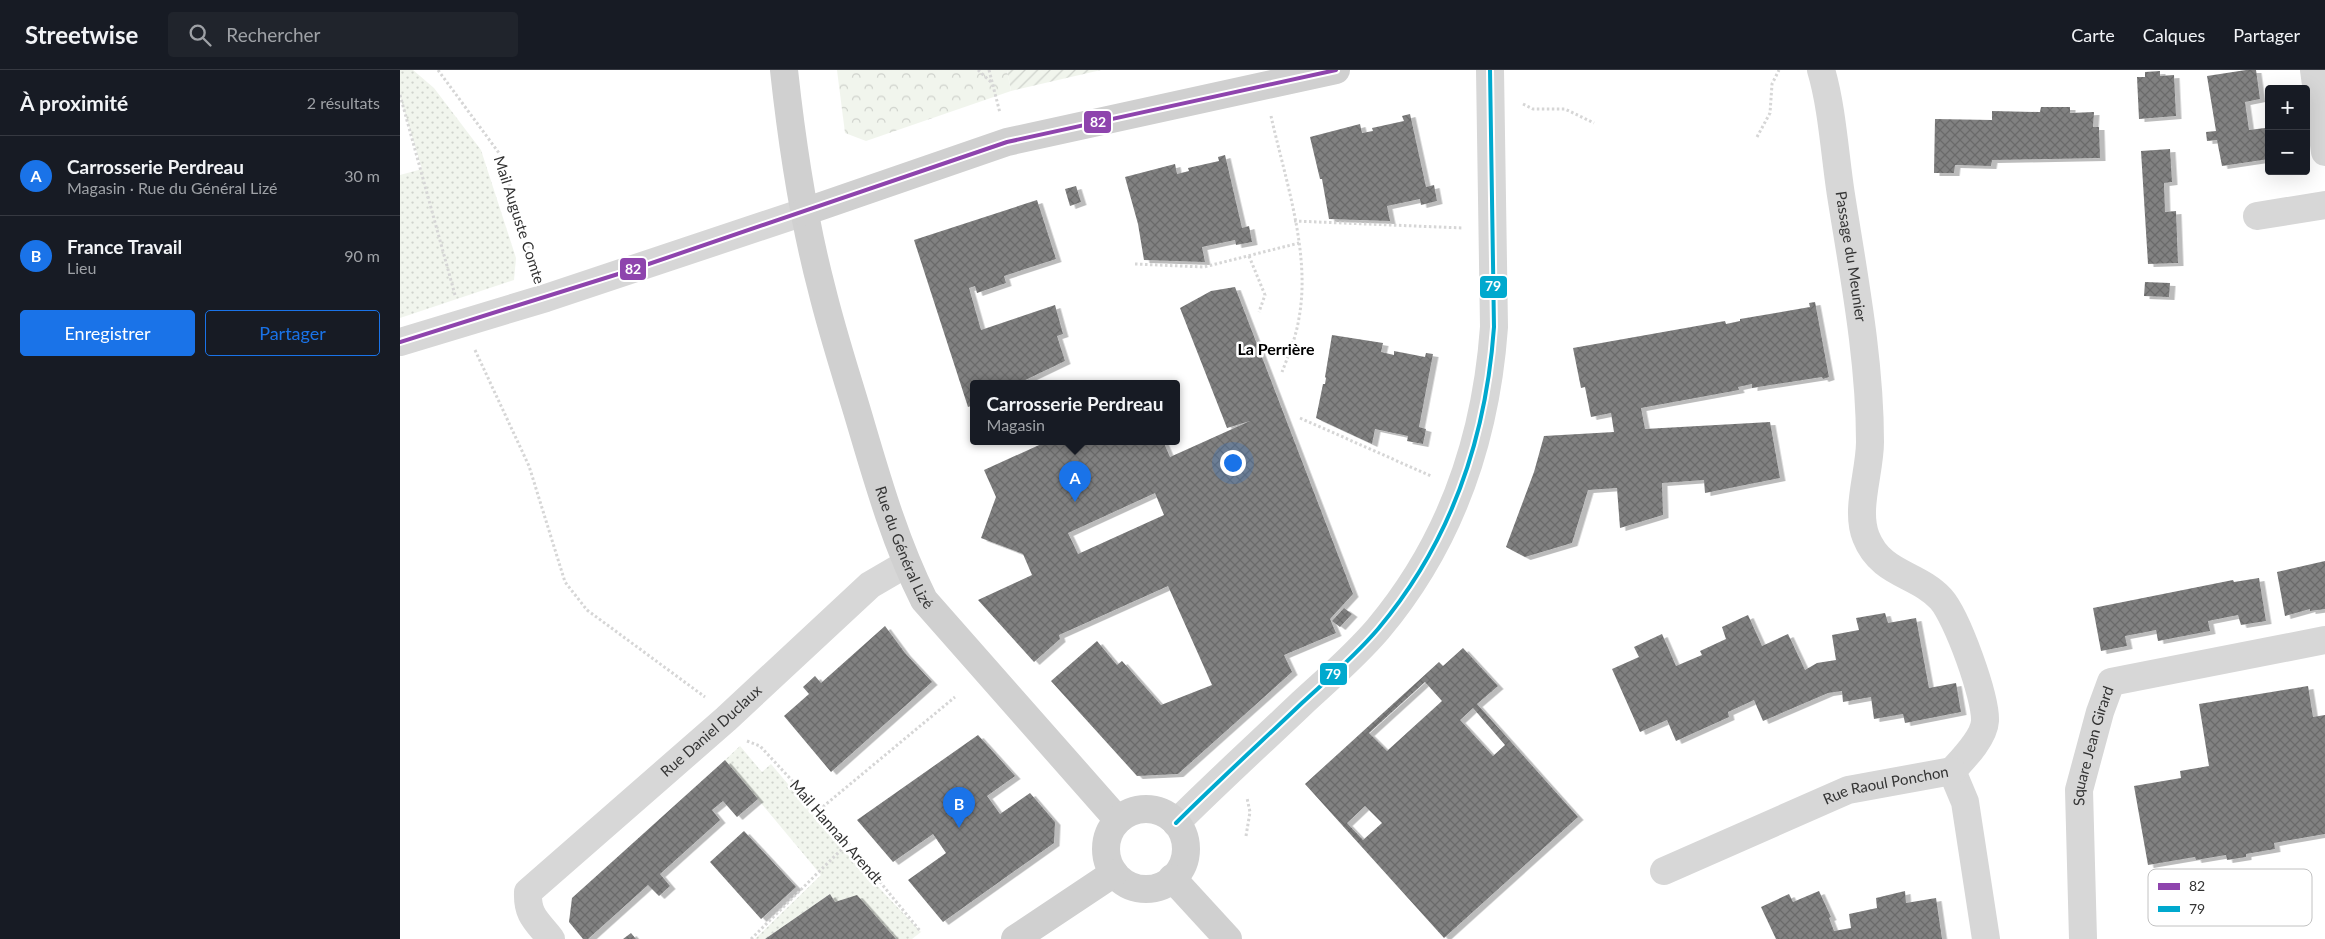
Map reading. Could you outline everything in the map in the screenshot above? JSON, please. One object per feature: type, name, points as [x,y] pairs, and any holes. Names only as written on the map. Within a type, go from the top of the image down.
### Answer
[{"type":"main road","name":"Rue du Général Lizé","points":[[784,70],[790,133],[804,212],[825,300],[885,505],[906,564],[924,600],[1118,820]]},
{"type":"main road","points":[[804,212],[1007,142],[1336,70]]},
{"type":"main road","points":[[1154,809],[1166,814],[1176,823],[1182,833],[1185,851],[1180,869],[1172,878],[1155,887],[1136,887],[1124,882],[1114,874],[1106,852],[1107,840],[1118,820],[1135,810],[1154,809]]},
{"type":"main road","points":[[1016,939],[1114,874]]},
{"type":"main road","points":[[1172,878],[1228,939]]},
{"type":"street","points":[[1176,823],[1350,659],[1378,629],[1425,563],[1461,490],[1476,442],[1491,368],[1494,327],[1490,70]]},
{"type":"street","name":"Passage du Meunier","points":[[1821,70],[1863,337],[1870,443],[1866,485],[1860,514],[1866,537],[1876,556],[1890,569],[1916,582],[1941,599],[1953,618],[1981,690],[1985,722],[1974,746],[1952,771]]},
{"type":"street","points":[[2314,70],[2325,152]]},
{"type":"street","points":[[2258,216],[2325,205]]},
{"type":"street","points":[[400,342],[546,298],[804,212]]},
{"type":"street","name":"Rue Daniel Duclaux","points":[[547,938],[534,920],[528,907],[528,892],[726,719],[870,585],[906,564]]},
{"type":"street","name":"Square Jean Girard","points":[[2083,939],[2079,790],[2100,712],[2111,682],[2325,640]]},
{"type":"street","name":"Rue Raoul Ponchon","points":[[1664,870],[1848,790],[1952,771],[1965,802],[1986,939]]},
{"type":"path","name":"Mail Auguste Comte","points":[[438,70],[499,153],[546,298]]},
{"type":"path","points":[[978,70],[992,83]]},
{"type":"path","points":[[989,70],[997,104]]},
{"type":"path","points":[[1757,137],[1770,114],[1772,84],[1779,70]]},
{"type":"path","points":[[400,96],[463,323],[529,466],[565,582],[587,610],[710,701]]},
{"type":"path","points":[[1523,104],[1533,109],[1565,109],[1594,123]]},
{"type":"path","points":[[1270,113],[1299,243],[1302,288],[1299,318],[1292,348],[1282,372]]},
{"type":"path","points":[[1294,221],[1471,228]]},
{"type":"path","points":[[1135,264],[1204,267],[1299,243]]},
{"type":"path","points":[[1249,256],[1265,295],[1259,312]]},
{"type":"path","points":[[1300,418],[1434,478]]},
{"type":"path","points":[[819,810],[955,697]]},
{"type":"path","name":"Mail Hannah Arendt","points":[[745,741],[760,746],[819,810],[921,932]]},
{"type":"path","points":[[1246,836],[1250,812],[1247,798]]},
{"type":"path","points":[[751,939],[848,844]]},
{"type":"green space","points":[[400,70],[413,70],[434,88],[481,150],[516,258],[514,280],[400,318],[400,175],[422,169],[400,97]]},
{"type":"green space","points":[[837,70],[1007,70],[1011,91],[866,141],[845,133]]},
{"type":"green space","points":[[1007,70],[1101,70],[1011,91]]},
{"type":"green space","points":[[740,746],[762,772],[771,764],[847,854],[921,932],[912,939],[896,939],[857,896],[835,902],[830,894],[765,939],[755,939],[821,875],[725,760]]},
{"type":"building","points":[[2256,70],[2260,99],[2245,102],[2249,130],[2265,128],[2265,160],[2222,166],[2217,140],[2207,141],[2206,132],[2216,131],[2207,76]]},
{"type":"building","points":[[2160,71],[2160,76],[2174,75],[2176,116],[2139,119],[2137,77],[2145,77],[2145,72]]},
{"type":"building","points":[[2041,107],[2070,107],[2070,113],[2094,112],[2093,127],[2099,127],[2100,158],[1992,160],[1991,166],[1955,165],[1954,173],[1934,173],[1935,119],[1992,120],[1992,111],[2040,112]]},
{"type":"building","points":[[1410,114],[1426,187],[1434,185],[1437,201],[1421,205],[1420,199],[1387,206],[1390,221],[1329,219],[1322,179],[1320,179],[1310,137],[1360,124],[1362,133],[1373,131],[1372,128],[1404,121],[1402,116]]},
{"type":"building","points":[[2170,149],[2172,182],[2164,183],[2165,212],[2176,211],[2178,263],[2148,264],[2141,151]]},
{"type":"building","points":[[1225,155],[1242,228],[1249,226],[1252,242],[1236,245],[1235,240],[1202,247],[1205,262],[1144,260],[1138,224],[1125,177],[1175,164],[1177,174],[1189,171],[1188,168],[1219,161],[1218,157]]},
{"type":"building","points":[[1076,186],[1081,202],[1070,206],[1065,189]]},
{"type":"building","points":[[1037,200],[1056,259],[1004,276],[1006,283],[977,293],[975,286],[969,288],[981,330],[1055,305],[1063,334],[1057,336],[1065,361],[1025,380],[970,380],[970,406],[968,407],[914,240]]},
{"type":"building","points":[[2145,282],[2170,283],[2169,297],[2144,296]]},
{"type":"building","points":[[1235,287],[1353,594],[1330,619],[1336,633],[1284,655],[1292,672],[1178,774],[1137,776],[1051,681],[1097,641],[1117,665],[1122,661],[1161,705],[1212,685],[1168,586],[1059,635],[1060,639],[1034,662],[978,600],[1032,575],[1023,554],[981,538],[996,497],[984,470],[1039,445],[1165,445],[1170,457],[1250,421],[1227,428],[1180,308],[1211,291]],"holes":[[[1155,493],[1164,515],[1078,554],[1068,533]]]},
{"type":"building","points":[[1815,302],[1829,377],[1752,388],[1752,384],[1738,387],[1739,390],[1641,408],[1645,429],[1770,422],[1780,478],[1705,493],[1704,480],[1662,483],[1663,515],[1620,528],[1617,488],[1588,490],[1572,543],[1525,557],[1506,547],[1534,472],[1544,436],[1614,432],[1611,413],[1591,417],[1585,387],[1581,388],[1573,348],[1725,321],[1726,324],[1740,321],[1740,319],[1810,307],[1809,303]]},
{"type":"building","points":[[1332,335],[1383,343],[1381,352],[1394,355],[1394,351],[1425,357],[1426,353],[1433,354],[1419,427],[1426,429],[1423,444],[1407,441],[1408,436],[1375,429],[1372,444],[1316,418],[1323,384],[1325,384]]},
{"type":"building","points":[[2325,561],[2325,609],[2310,611],[2310,609],[2285,616],[2277,572]]},
{"type":"building","points":[[2259,578],[2266,621],[2241,625],[2238,615],[2208,621],[2210,631],[2158,641],[2156,630],[2125,636],[2127,646],[2101,651],[2093,608],[2233,580],[2234,582]]},
{"type":"building","points":[[1344,608],[1352,614],[1340,627],[1332,621]]},
{"type":"building","points":[[1885,613],[1888,623],[1916,618],[1929,688],[1956,683],[1961,712],[1905,723],[1903,714],[1874,719],[1871,697],[1843,702],[1842,691],[1828,693],[1763,721],[1754,700],[1728,712],[1729,717],[1676,741],[1667,720],[1640,732],[1612,669],[1639,657],[1634,647],[1662,634],[1676,666],[1702,655],[1700,651],[1726,639],[1722,627],[1748,615],[1762,646],[1788,634],[1805,670],[1817,663],[1836,660],[1832,635],[1859,630],[1856,618]]},
{"type":"building","points":[[885,626],[905,653],[932,682],[831,772],[784,716],[809,694],[803,687],[815,676],[821,683]]},
{"type":"building","points":[[1463,648],[1498,686],[1477,704],[1578,817],[1444,938],[1305,784],[1439,662],[1443,666]],"holes":[[[1425,682],[1442,701],[1387,751],[1369,733]],[[1473,708],[1505,745],[1493,756],[1460,720]],[[1365,806],[1382,823],[1363,840],[1347,823]]]},
{"type":"building","points":[[2308,686],[2313,717],[2325,715],[2325,834],[2274,843],[2275,849],[2246,854],[2246,857],[2227,860],[2226,855],[2196,860],[2195,857],[2148,865],[2134,786],[2181,778],[2180,771],[2209,766],[2199,704]]},
{"type":"building","points":[[978,735],[1015,776],[987,796],[1000,814],[1030,793],[1055,822],[1054,843],[943,922],[908,880],[946,853],[933,834],[893,862],[857,820]]},
{"type":"building","points":[[725,760],[758,799],[737,817],[723,801],[712,810],[720,820],[660,874],[670,886],[659,896],[648,885],[588,939],[583,939],[569,922],[572,898]]},
{"type":"building","points":[[744,831],[796,887],[761,919],[710,862]]},
{"type":"building","points":[[1819,891],[1831,917],[1829,918],[1834,931],[1851,928],[1849,914],[1877,908],[1876,898],[1905,891],[1906,903],[1936,898],[1942,939],[1776,939],[1761,907],[1789,894],[1793,902]]},
{"type":"building","points":[[830,894],[835,902],[857,895],[896,939],[765,939]]},
{"type":"building","points":[[631,933],[636,939],[623,939]]},
{"type":"transit line","name":"82","points":[[400,342],[631,270],[1007,142],[1336,70]]},
{"type":"transit line","name":"79","points":[[1176,823],[1351,658],[1378,629],[1404,596],[1426,561],[1445,524],[1473,448],[1483,409],[1490,368],[1494,327],[1490,70]]},
{"type":"place","name":"Carrosserie Perdreau","points":[[1075,502]]},
{"type":"place","name":"France Travail","points":[[959,828]]},
{"type":"district","name":"La Perrière","points":[[1276,349]]}]
